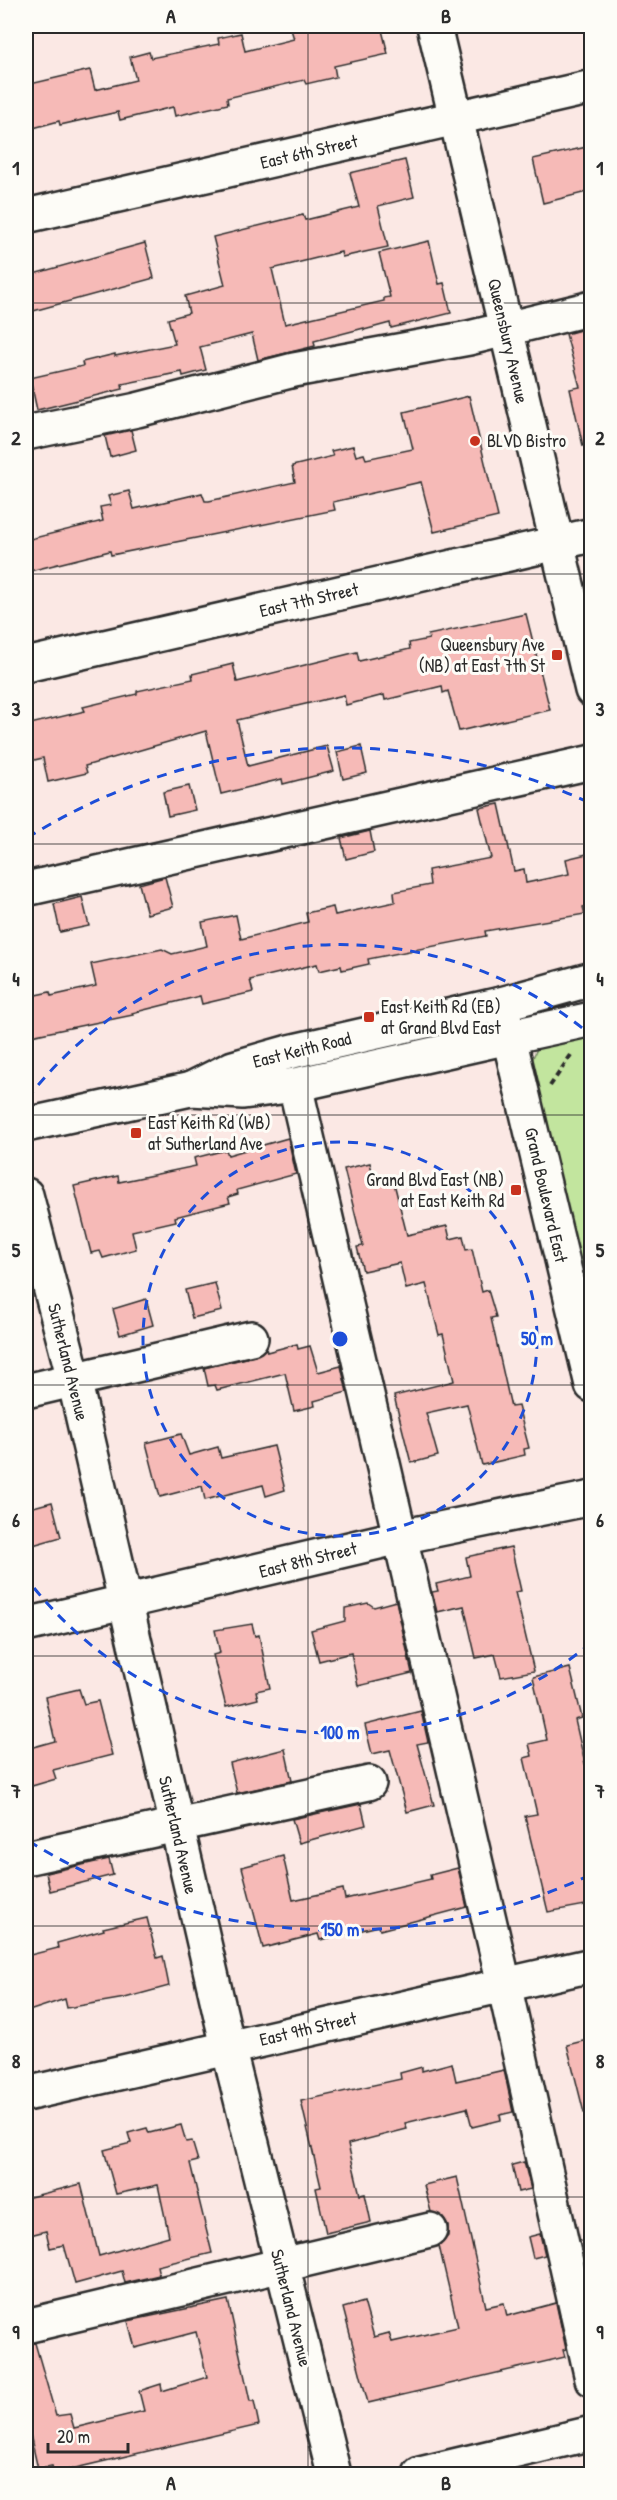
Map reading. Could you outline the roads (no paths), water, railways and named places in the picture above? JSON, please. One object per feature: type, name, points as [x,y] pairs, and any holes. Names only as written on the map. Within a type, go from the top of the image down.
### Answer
[{"type":"street","name":"Queensbury Avenue","points":[[434,26],[591,690]]},
{"type":"street","name":"East 6th Street","points":[[26,216],[591,87]]},
{"type":"street","points":[[26,433],[136,410],[294,370],[505,328],[591,308]]},
{"type":"street","name":"East 7th Street","points":[[26,665],[591,535]]},
{"type":"street","points":[[26,889],[591,762]]},
{"type":"street","name":"East Keith Road","points":[[26,1125],[190,1089],[233,1068],[289,1052],[501,1004],[591,979]]},
{"type":"street","name":"Grand Boulevard East","points":[[501,1004],[591,1385]]},
{"type":"street","name":"East Keith Road","points":[[190,1089],[243,1092],[295,1085],[591,1019]]},
{"type":"street","points":[[295,1085],[504,1984],[591,2379]]},
{"type":"street","name":"Sutherland Avenue","points":[[26,1195],[74,1379],[124,1604],[228,2047],[280,2266],[334,2475]]},
{"type":"street","points":[[26,1390],[251,1338]]},
{"type":"street","name":"East 8th Street","points":[[26,1625],[124,1604],[400,1537],[591,1498]]},
{"type":"street","points":[[26,1858],[369,1783]]},
{"type":"street","name":"East 9th Street","points":[[26,2094],[591,1965]]},
{"type":"street","points":[[26,2326],[430,2230]]},
{"type":"street","points":[[420,2475],[591,2433]]},
{"type":"place","name":"BLVD Bistro","points":[[475,441]]},
{"type":"place","name":"Queensbury Ave (NB) at East 7th St","points":[[557,655]]},
{"type":"place","name":"East Keith Rd (EB) at Grand Blvd East","points":[[369,1017]]},
{"type":"place","name":"East Keith Rd (WB) at Sutherland Ave","points":[[136,1133]]},
{"type":"place","name":"Grand Blvd East (NB) at East Keith Rd","points":[[516,1190]]}]
